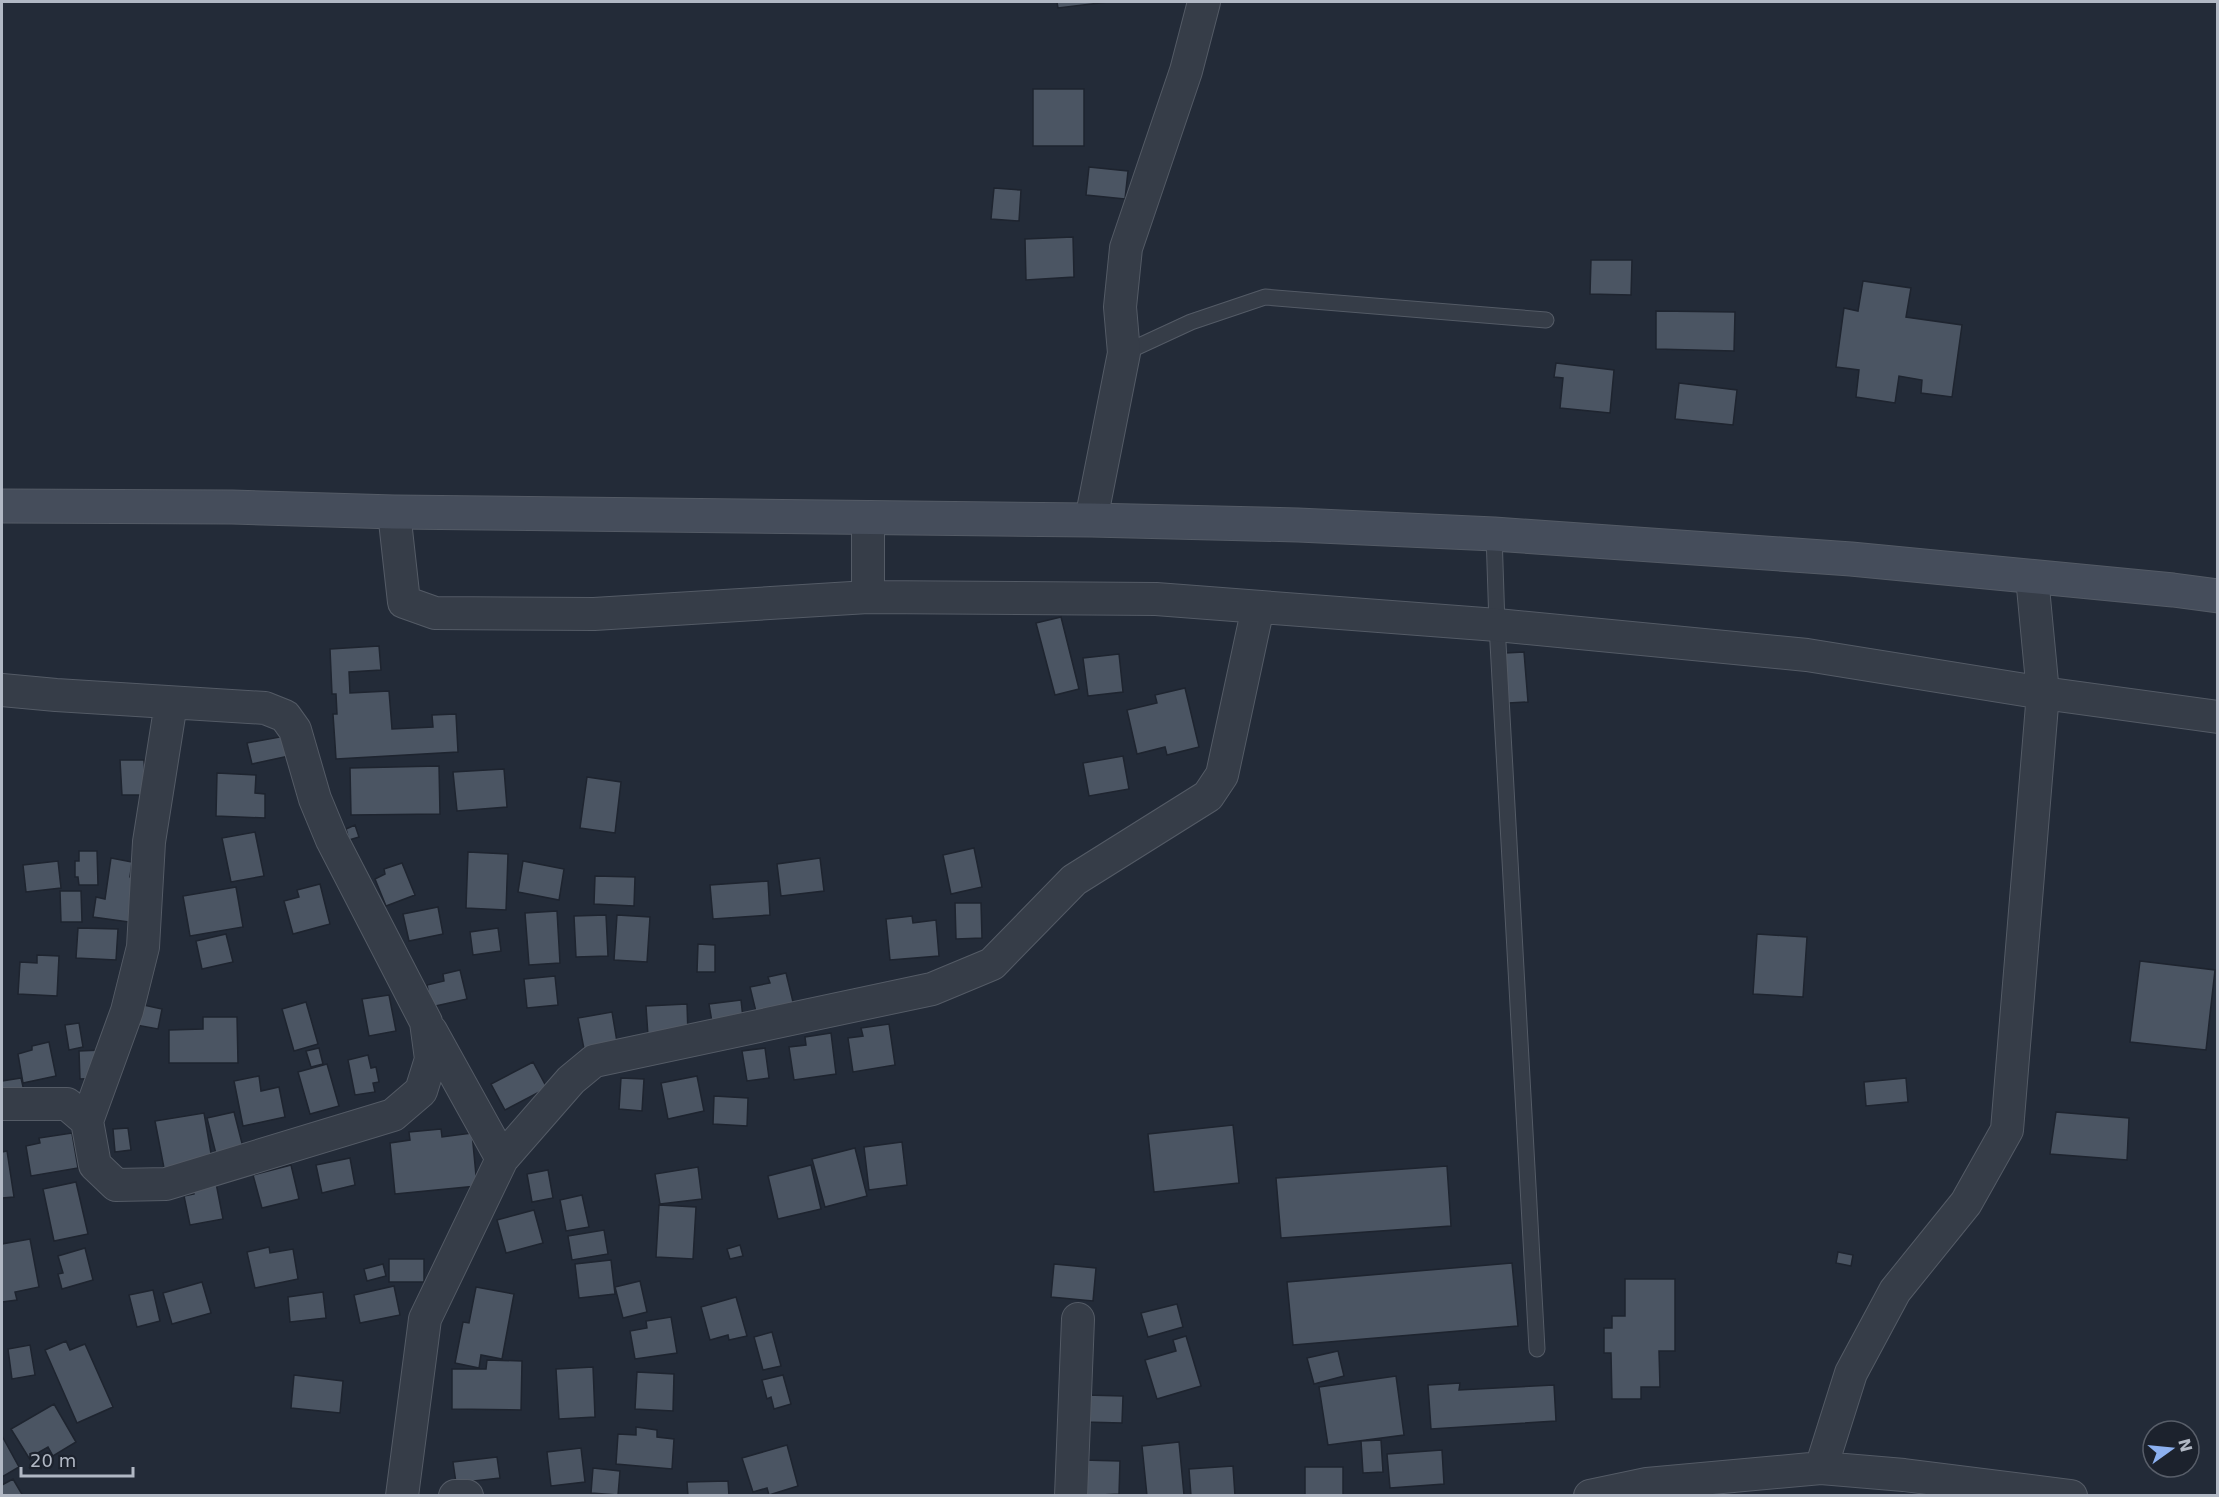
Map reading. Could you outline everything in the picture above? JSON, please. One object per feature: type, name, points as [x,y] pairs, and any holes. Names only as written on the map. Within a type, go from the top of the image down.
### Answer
[{"type":"main road","points":[[2,506],[232,507],[394,512],[1091,520],[1298,525],[1494,534],[1851,560],[2217,596]]},
{"type":"street","points":[[1091,520],[1124,353],[1120,306],[1126,248],[1186,71],[1203,2]]},
{"type":"street","points":[[394,512],[404,602],[435,613],[594,614],[868,597],[1156,599],[1497,625],[1807,655],[2043,693],[2217,717]]},
{"type":"street","points":[[868,517],[868,597]]},
{"type":"street","points":[[1821,1468],[1851,1373],[1895,1291],[1966,1203],[2007,1130],[2043,693],[2031,577]]},
{"type":"street","points":[[402,1496],[425,1319],[502,1159],[572,1080],[594,1061],[932,989],[992,964],[1074,880],[1208,796],[1222,775],[1258,607]]},
{"type":"street","points":[[2,690],[265,708],[285,716],[295,730],[315,800],[332,840],[426,1022],[502,1159]]},
{"type":"street","points":[[171,703],[149,842],[143,947],[127,1011],[87,1121],[95,1165],[116,1185],[166,1184],[393,1115],[421,1090],[431,1059],[426,1022]]},
{"type":"street","points":[[2,1104],[67,1104],[87,1121]]},
{"type":"street","points":[[1071,1496],[1078,1319]]},
{"type":"street","points":[[1590,1496],[1647,1484],[1821,1468],[1902,1486],[2072,1496]]},
{"type":"street","points":[[455,1496],[466,1496]]},
{"type":"lane","points":[[1124,353],[1191,322],[1265,297],[1546,320]]},
{"type":"lane","points":[[1494,534],[1537,1349]]},
{"type":"building","points":[[1057,2],[1108,2],[1058,8]]},
{"type":"building","points":[[1033,89],[1084,89],[1084,146],[1033,146]]},
{"type":"building","points":[[1089,167],[1128,171],[1125,199],[1086,195]]},
{"type":"building","points":[[994,188],[1021,190],[1019,221],[991,219]]},
{"type":"building","points":[[1073,237],[1074,277],[1026,280],[1025,239]]},
{"type":"building","points":[[1591,260],[1632,260],[1631,295],[1590,294]]},
{"type":"building","points":[[1863,281],[1911,288],[1906,317],[1962,325],[1952,397],[1921,393],[1922,380],[1899,376],[1895,403],[1856,397],[1859,370],[1836,367],[1844,308],[1858,311]]},
{"type":"building","points":[[1656,311],[1735,312],[1734,351],[1656,349]]},
{"type":"building","points":[[1556,363],[1614,370],[1610,413],[1560,408],[1563,378],[1554,377]]},
{"type":"building","points":[[1679,383],[1737,390],[1733,425],[1675,419]]},
{"type":"building","points":[[1061,617],[1079,689],[1055,695],[1036,623]]},
{"type":"building","points":[[379,646],[381,670],[349,672],[350,693],[389,691],[392,729],[433,727],[432,715],[456,714],[458,752],[336,759],[333,714],[337,714],[336,694],[332,694],[330,649]]},
{"type":"building","points":[[1524,652],[1528,702],[1508,703],[1505,653]]},
{"type":"building","points":[[1119,654],[1123,692],[1088,696],[1083,658]]},
{"type":"building","points":[[1185,688],[1199,747],[1167,755],[1165,747],[1137,754],[1127,710],[1157,703],[1155,695]]},
{"type":"building","points":[[285,736],[289,756],[252,764],[247,743]]},
{"type":"building","points":[[1123,756],[1129,789],[1089,796],[1083,763]]},
{"type":"building","points":[[120,760],[144,760],[146,795],[122,795]]},
{"type":"building","points":[[439,766],[440,814],[351,815],[350,768]]},
{"type":"building","points":[[504,769],[507,807],[457,811],[453,772]]},
{"type":"building","points":[[217,773],[256,775],[255,793],[265,794],[265,818],[216,816]]},
{"type":"building","points":[[587,777],[621,782],[615,833],[580,828]]},
{"type":"building","points":[[355,825],[359,837],[349,840],[346,829]]},
{"type":"building","points":[[255,832],[264,876],[231,882],[222,838]]},
{"type":"building","points":[[974,848],[982,887],[951,894],[943,855]]},
{"type":"building","points":[[79,851],[97,851],[98,885],[79,885],[78,877],[75,877],[75,861],[79,861]]},
{"type":"building","points":[[468,852],[508,854],[506,910],[466,908]]},
{"type":"building","points":[[111,858],[132,862],[130,877],[142,879],[136,923],[93,917],[96,897],[105,899]]},
{"type":"building","points":[[820,858],[824,891],[781,896],[777,864]]},
{"type":"building","points":[[58,861],[61,888],[26,892],[23,865]]},
{"type":"building","points":[[523,861],[564,869],[559,900],[518,892]]},
{"type":"building","points":[[402,863],[415,895],[386,906],[375,879],[385,874],[384,869]]},
{"type":"building","points":[[595,876],[635,877],[634,906],[594,904]]},
{"type":"building","points":[[768,881],[770,915],[713,919],[710,885]]},
{"type":"building","points":[[320,884],[330,924],[293,934],[284,901],[299,897],[297,890]]},
{"type":"building","points":[[236,887],[243,927],[190,936],[183,896]]},
{"type":"building","points":[[60,891],[81,891],[82,922],[61,922]]},
{"type":"building","points":[[955,903],[981,903],[982,938],[956,939]]},
{"type":"building","points":[[438,907],[443,934],[409,941],[403,914]]},
{"type":"building","points":[[557,911],[560,963],[529,965],[525,913]]},
{"type":"building","points":[[606,915],[608,956],[576,957],[574,916]]},
{"type":"building","points":[[617,915],[650,917],[647,962],[614,960]]},
{"type":"building","points":[[912,916],[913,923],[936,920],[939,956],[890,960],[886,919]]},
{"type":"building","points":[[78,928],[118,929],[116,960],[76,958]]},
{"type":"building","points":[[498,928],[501,951],[473,955],[470,932]]},
{"type":"building","points":[[226,934],[233,962],[202,969],[196,941]]},
{"type":"building","points":[[1757,934],[1807,937],[1803,997],[1753,994]]},
{"type":"building","points":[[698,944],[715,945],[715,972],[697,972]]},
{"type":"building","points":[[37,955],[59,956],[57,996],[18,994],[20,962],[37,963]]},
{"type":"building","points":[[2140,961],[2215,970],[2206,1050],[2130,1042]]},
{"type":"building","points":[[460,970],[467,999],[431,1007],[427,985],[444,981],[443,974]]},
{"type":"building","points":[[786,973],[794,1006],[757,1016],[750,987],[770,983],[768,977]]},
{"type":"building","points":[[555,976],[558,1005],[527,1008],[524,979]]},
{"type":"building","points":[[389,995],[396,1031],[369,1036],[362,999]]},
{"type":"building","points":[[741,1000],[743,1018],[712,1022],[709,1004]]},
{"type":"building","points":[[306,1002],[318,1044],[294,1051],[282,1009]]},
{"type":"building","points":[[139,1004],[162,1009],[158,1029],[136,1025]]},
{"type":"building","points":[[687,1004],[688,1034],[648,1036],[646,1006]]},
{"type":"building","points":[[612,1012],[617,1042],[584,1049],[578,1018]]},
{"type":"building","points":[[203,1017],[237,1017],[238,1063],[169,1063],[169,1030],[203,1029]]},
{"type":"building","points":[[79,1023],[83,1047],[69,1050],[65,1025]]},
{"type":"building","points":[[889,1024],[895,1065],[853,1072],[848,1038],[863,1036],[861,1028]]},
{"type":"building","points":[[831,1033],[836,1074],[794,1080],[789,1047],[806,1045],[805,1037]]},
{"type":"building","points":[[49,1042],[56,1076],[23,1083],[18,1054],[32,1050],[32,1046]]},
{"type":"building","points":[[319,1048],[323,1064],[311,1067],[306,1051]]},
{"type":"building","points":[[765,1048],[769,1078],[747,1081],[742,1051]]},
{"type":"building","points":[[102,1050],[103,1078],[80,1079],[79,1051]]},
{"type":"building","points":[[368,1055],[371,1068],[376,1067],[379,1082],[373,1083],[375,1092],[355,1095],[348,1060]]},
{"type":"building","points":[[533,1062],[547,1088],[505,1110],[491,1084]]},
{"type":"building","points":[[327,1064],[339,1106],[310,1114],[298,1072]]},
{"type":"building","points":[[259,1076],[261,1091],[279,1087],[285,1117],[243,1126],[234,1081]]},
{"type":"building","points":[[697,1076],[704,1111],[668,1119],[661,1083]]},
{"type":"building","points":[[21,1078],[24,1091],[2,1096],[2,1081]]},
{"type":"building","points":[[621,1078],[644,1079],[642,1111],[619,1109]]},
{"type":"building","points":[[1906,1078],[1908,1102],[1866,1106],[1864,1082]]},
{"type":"building","points":[[714,1096],[748,1098],[747,1126],[713,1124]]},
{"type":"building","points":[[234,1112],[245,1155],[218,1162],[207,1118]]},
{"type":"building","points":[[2056,1112],[2129,1118],[2127,1160],[2050,1154]]},
{"type":"building","points":[[204,1113],[212,1159],[164,1168],[155,1121]]},
{"type":"building","points":[[1233,1125],[1239,1183],[1154,1192],[1148,1134]]},
{"type":"building","points":[[128,1128],[131,1150],[115,1152],[113,1129]]},
{"type":"building","points":[[441,1129],[442,1137],[472,1133],[477,1186],[395,1194],[390,1143],[410,1140],[409,1132]]},
{"type":"building","points":[[72,1133],[78,1168],[31,1176],[26,1146],[40,1143],[39,1138]]},
{"type":"building","points":[[902,1142],[907,1185],[869,1190],[864,1147]]},
{"type":"building","points":[[855,1148],[867,1196],[825,1207],[812,1159]]},
{"type":"building","points":[[7,1151],[14,1197],[2,1198],[2,1152]]},
{"type":"building","points":[[350,1158],[355,1185],[322,1193],[316,1165]]},
{"type":"building","points":[[291,1165],[299,1199],[262,1208],[253,1175]]},
{"type":"building","points":[[811,1165],[821,1209],[778,1219],[768,1176]]},
{"type":"building","points":[[1447,1166],[1451,1226],[1281,1238],[1276,1178]]},
{"type":"building","points":[[698,1167],[702,1199],[660,1204],[655,1174]]},
{"type":"building","points":[[548,1170],[553,1198],[532,1202],[527,1174]]},
{"type":"building","points":[[76,1182],[88,1234],[54,1241],[43,1189]]},
{"type":"building","points":[[216,1183],[223,1219],[190,1225],[184,1196],[194,1194],[193,1187]]},
{"type":"building","points":[[582,1195],[589,1227],[566,1231],[560,1200]]},
{"type":"building","points":[[659,1205],[696,1207],[693,1259],[656,1257]]},
{"type":"building","points":[[534,1210],[543,1243],[506,1253],[497,1220]]},
{"type":"building","points":[[604,1230],[608,1254],[572,1260],[568,1236]]},
{"type":"building","points":[[30,1239],[39,1287],[15,1292],[17,1300],[2,1302],[2,1244]]},
{"type":"building","points":[[740,1245],[743,1256],[730,1259],[727,1249]]},
{"type":"building","points":[[269,1247],[270,1253],[293,1249],[298,1279],[255,1288],[247,1252]]},
{"type":"building","points":[[85,1248],[93,1280],[62,1289],[58,1274],[63,1273],[58,1256]]},
{"type":"building","points":[[1838,1252],[1853,1255],[1851,1266],[1836,1263]]},
{"type":"building","points":[[389,1259],[424,1259],[424,1282],[389,1282]]},
{"type":"building","points":[[611,1260],[615,1294],[579,1298],[575,1264]]},
{"type":"building","points":[[1512,1263],[1518,1326],[1293,1345],[1287,1282]]},
{"type":"building","points":[[383,1264],[386,1276],[367,1281],[364,1269]]},
{"type":"building","points":[[1054,1264],[1096,1268],[1093,1301],[1051,1297]]},
{"type":"building","points":[[1625,1279],[1675,1279],[1675,1351],[1659,1351],[1660,1387],[1641,1387],[1641,1399],[1612,1399],[1611,1353],[1604,1353],[1604,1328],[1612,1328],[1612,1316],[1625,1316]]},
{"type":"building","points":[[640,1281],[647,1312],[623,1318],[615,1287]]},
{"type":"building","points":[[202,1282],[211,1313],[172,1324],[163,1293]]},
{"type":"building","points":[[394,1286],[400,1315],[360,1323],[354,1295]]},
{"type":"building","points":[[476,1287],[514,1294],[502,1359],[481,1355],[479,1368],[455,1363],[463,1322],[469,1323]]},
{"type":"building","points":[[153,1290],[160,1321],[137,1327],[129,1295]]},
{"type":"building","points":[[323,1292],[326,1318],[290,1322],[288,1297]]},
{"type":"building","points":[[736,1297],[747,1336],[729,1340],[728,1335],[710,1340],[701,1307]]},
{"type":"building","points":[[1177,1304],[1183,1327],[1148,1337],[1141,1313]]},
{"type":"building","points":[[671,1317],[677,1353],[635,1359],[630,1331],[647,1328],[646,1321]]},
{"type":"building","points":[[772,1332],[781,1366],[763,1370],[754,1337]]},
{"type":"building","points":[[1186,1336],[1201,1386],[1157,1399],[1145,1360],[1176,1351],[1173,1340]]},
{"type":"building","points":[[66,1341],[70,1350],[85,1344],[113,1407],[77,1423],[45,1350]]},
{"type":"building","points":[[30,1345],[35,1375],[12,1379],[8,1349]]},
{"type":"building","points":[[1338,1351],[1344,1376],[1314,1384],[1307,1358]]},
{"type":"building","points":[[487,1360],[522,1361],[521,1410],[452,1409],[452,1369],[486,1369]]},
{"type":"building","points":[[593,1367],[595,1417],[559,1419],[556,1369]]},
{"type":"building","points":[[637,1372],[674,1374],[673,1411],[635,1409]]},
{"type":"building","points":[[294,1375],[343,1381],[340,1413],[291,1408]]},
{"type":"building","points":[[783,1375],[791,1404],[774,1409],[771,1397],[767,1399],[762,1380]]},
{"type":"building","points":[[1396,1376],[1404,1435],[1328,1445],[1319,1387]]},
{"type":"building","points":[[1460,1383],[1459,1390],[1554,1385],[1556,1421],[1431,1429],[1428,1385]]},
{"type":"building","points":[[1085,1395],[1123,1396],[1122,1423],[1084,1422]]},
{"type":"building","points":[[54,1404],[76,1442],[53,1456],[48,1447],[29,1458],[11,1429]]},
{"type":"building","points":[[636,1427],[657,1430],[657,1437],[674,1439],[672,1469],[616,1464],[618,1434],[636,1435]]},
{"type":"building","points":[[2,1436],[19,1467],[2,1477]]},
{"type":"building","points":[[1381,1440],[1383,1472],[1363,1473],[1361,1441]]},
{"type":"building","points":[[1179,1442],[1184,1495],[1147,1496],[1142,1446]]},
{"type":"building","points":[[787,1445],[798,1486],[769,1495],[767,1488],[753,1492],[742,1458]]},
{"type":"building","points":[[581,1448],[585,1482],[551,1486],[547,1452]]},
{"type":"building","points":[[1442,1450],[1444,1484],[1390,1488],[1387,1454]]},
{"type":"building","points":[[497,1457],[500,1478],[456,1483],[453,1462]]},
{"type":"building","points":[[1082,1460],[1120,1461],[1119,1494],[1082,1496]]},
{"type":"building","points":[[1233,1466],[1235,1496],[1191,1496],[1189,1469]]},
{"type":"building","points":[[1305,1467],[1343,1467],[1343,1496],[1305,1496]]},
{"type":"building","points":[[593,1468],[620,1471],[618,1495],[591,1493]]},
{"type":"building","points":[[13,1479],[23,1496],[2,1496],[2,1485]]},
{"type":"building","points":[[728,1481],[729,1496],[688,1496],[687,1482]]}]
